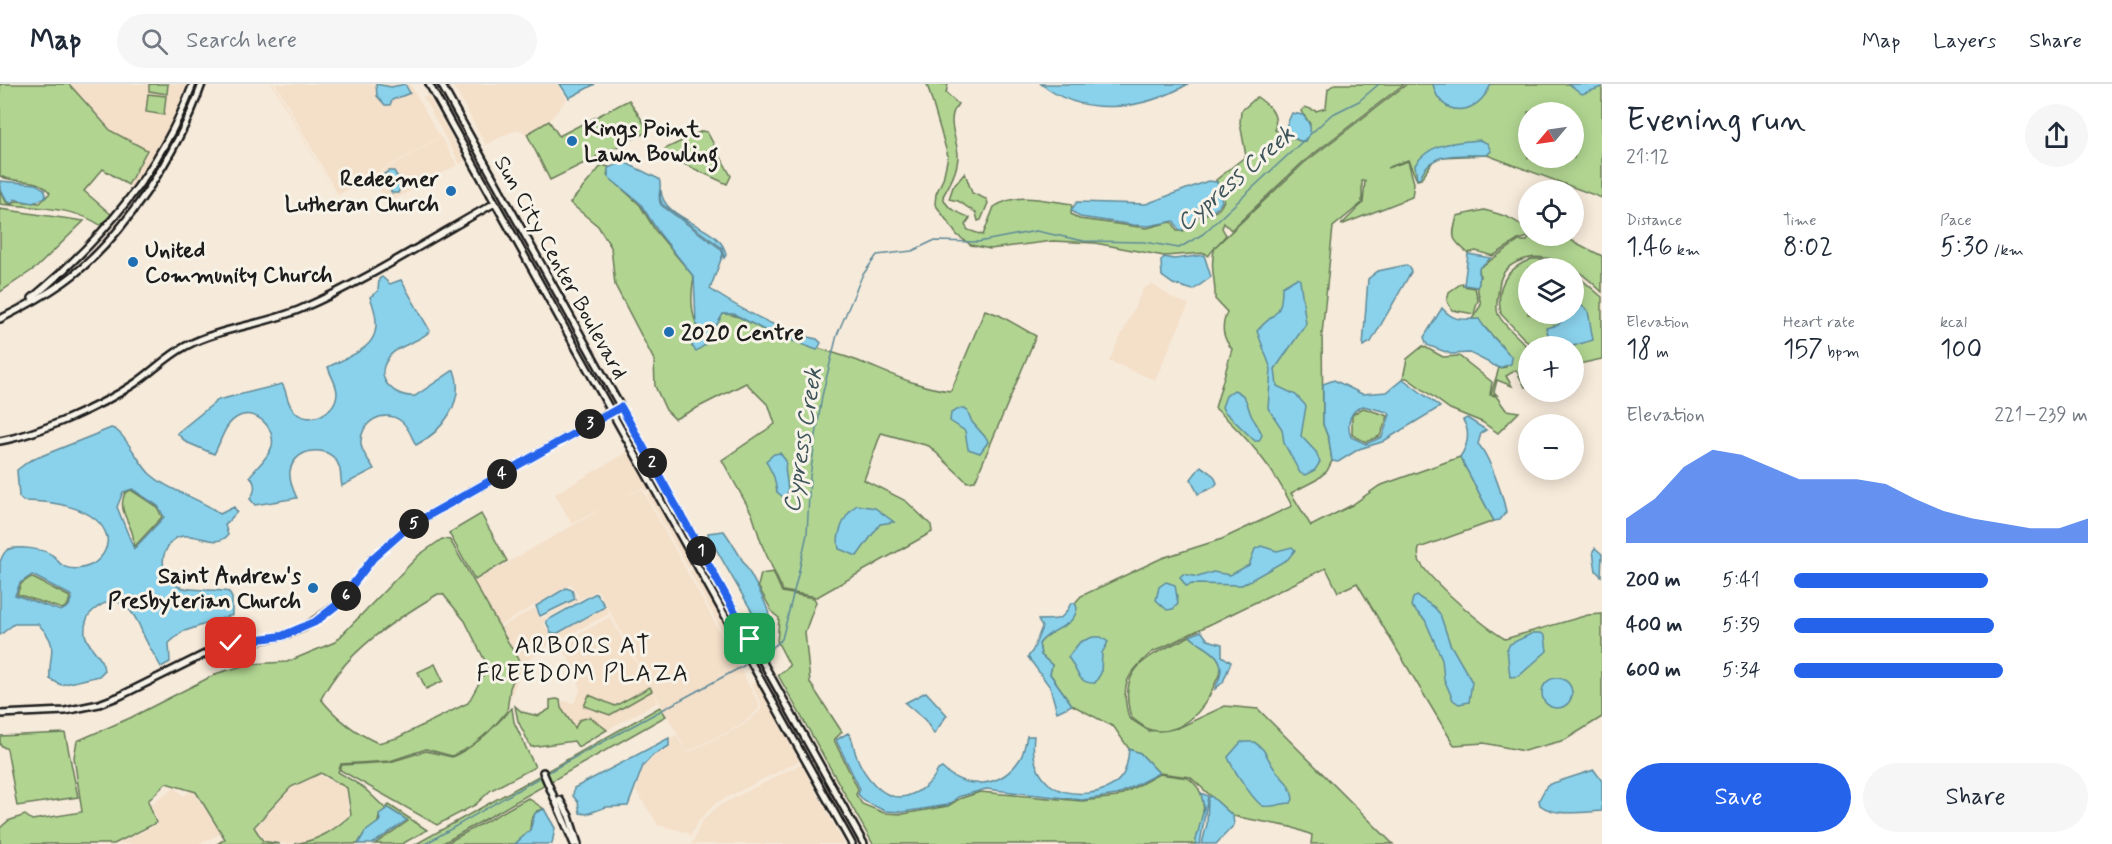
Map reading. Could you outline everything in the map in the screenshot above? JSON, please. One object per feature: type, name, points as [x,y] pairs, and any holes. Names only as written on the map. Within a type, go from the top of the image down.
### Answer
[{"type":"street","points":[[25,305],[77,260],[131,199],[164,148],[193,84]]},
{"type":"street","points":[[0,319],[70,277],[137,203],[168,158],[202,84]]},
{"type":"street","name":"Sun City Center Boulevard","points":[[429,84],[852,844]]},
{"type":"street","name":"Sun City Center Boulevard","points":[[441,84],[864,844]]},
{"type":"street","points":[[131,199],[137,203]]},
{"type":"street","points":[[0,441],[34,430],[109,399],[136,383],[172,355],[204,338],[264,322],[303,308],[495,203]]},
{"type":"street","points":[[77,260],[82,265]]},
{"type":"street","points":[[65,270],[70,277]]},
{"type":"street","points":[[0,714],[65,711],[99,704],[219,647],[282,636],[305,627],[338,604],[373,558],[408,527],[621,407]]},
{"type":"street","points":[[543,772],[576,844]]},
{"type":"shaded area","points":[[69,84],[191,84],[163,146],[134,190],[128,185],[146,150],[111,131]]},
{"type":"shaded area","points":[[272,84],[274,84],[335,194]]},
{"type":"shaded area","points":[[276,84],[410,84],[440,137],[338,195]]},
{"type":"shaded area","points":[[452,84],[557,84],[567,99],[549,121],[528,135],[520,130],[486,145]]},
{"type":"shaded area","points":[[428,95],[465,161],[460,164],[423,97]]},
{"type":"shaded area","points":[[441,137],[457,165],[388,203],[372,177]]},
{"type":"shaded area","points":[[1152,284],[1174,299],[1189,304],[1155,380],[1109,361],[1143,289]]},
{"type":"shaded area","points":[[628,452],[649,490],[646,492],[642,488],[572,524],[555,494]]},
{"type":"shaded area","points":[[642,489],[759,704],[759,709],[741,725],[687,752],[598,590],[580,599],[571,584],[499,626],[474,582],[614,502]]},
{"type":"shaded area","points":[[651,493],[692,566],[688,568],[647,495]]},
{"type":"shaded area","points":[[694,569],[741,653],[736,656],[689,571]]},
{"type":"shaded area","points":[[577,596],[579,600],[545,619],[544,624],[550,634],[558,634],[606,607],[609,614],[550,644],[523,664],[510,700],[511,688],[521,663],[501,627],[535,608],[539,618],[544,618],[575,600]]},
{"type":"shaded area","points":[[610,617],[650,687],[611,706],[610,715],[652,691],[658,702],[607,730],[595,720],[575,728],[561,708],[560,700],[574,703],[580,691],[579,682],[568,656],[558,645]]},
{"type":"shaded area","points":[[756,681],[799,761],[716,803],[699,820],[690,837],[689,833],[658,825],[636,791],[644,767],[654,756],[670,747],[671,738],[676,735],[687,753],[742,726],[761,710],[761,703],[751,684]]},
{"type":"shaded area","points":[[801,764],[844,844],[692,844],[702,821],[718,806]]},
{"type":"shaded area","points":[[320,775],[346,789],[349,815],[331,830],[315,839],[287,844],[264,839],[256,827],[292,788]]},
{"type":"shaded area","points":[[175,787],[183,796],[190,792],[194,793],[221,834],[198,844],[118,844],[158,824],[151,804]]},
{"type":"green space","points":[[0,84],[69,84],[111,131],[147,150],[128,185],[103,169],[84,191],[113,216],[103,227],[80,215],[67,212],[0,204],[0,191],[7,203],[13,204],[15,201],[40,203],[50,193],[39,184],[0,176]]},
{"type":"green space","points":[[149,84],[168,84],[167,94],[149,91]]},
{"type":"green space","points":[[927,84],[948,84],[946,93],[958,104],[952,116],[952,122],[958,161],[943,196],[954,210],[970,218],[965,225],[968,230],[983,235],[994,207],[1003,202],[1022,198],[1072,204],[1071,214],[1079,219],[1147,228],[1170,222],[1177,231],[1183,231],[1197,218],[1221,206],[1224,200],[1216,180],[1246,156],[1240,123],[1241,111],[1257,97],[1272,110],[1276,124],[1275,130],[1300,141],[1306,141],[1310,124],[1301,111],[1305,107],[1316,111],[1326,108],[1328,89],[1335,84],[1404,84],[1303,162],[1231,230],[1224,223],[1222,228],[1226,235],[1208,256],[1205,253],[1164,256],[1095,243],[1053,241],[990,249],[971,245],[957,235],[935,204],[948,156]]},
{"type":"green space","points":[[1407,84],[1602,84],[1602,198],[1584,191],[1584,180],[1554,180],[1522,168],[1584,168],[1584,102],[1518,102],[1518,167],[1487,155],[1441,157],[1433,161],[1421,179],[1417,180],[1408,160],[1387,168],[1408,161],[1414,183],[1412,197],[1341,225],[1363,203],[1365,181],[1362,181],[1362,203],[1333,227],[1322,334],[1323,424],[1329,440],[1332,461],[1327,471],[1316,480],[1291,493],[1311,526],[1352,505],[1379,486],[1460,457],[1494,521],[1419,548],[1420,562],[1435,581],[1459,604],[1505,639],[1588,615],[1602,614],[1602,717],[1565,740],[1524,751],[1484,743],[1454,745],[1357,583],[1338,592],[1326,568],[1151,653],[1127,681],[1125,697],[1129,718],[1149,731],[1178,728],[1225,706],[1258,709],[1393,844],[1311,844],[1312,835],[1291,827],[1233,816],[1190,777],[1159,773],[1140,753],[1129,749],[1114,727],[1072,705],[1050,674],[1052,665],[1041,655],[1039,644],[1070,621],[1076,610],[1075,603],[1081,596],[1162,558],[1222,539],[1292,506],[1258,453],[1215,408],[1232,349],[1224,332],[1227,312],[1215,299],[1213,260],[1215,247],[1304,163]]},
{"type":"green space","points":[[195,85],[198,87],[167,154],[164,154]]},
{"type":"green space","points":[[148,94],[166,96],[164,115],[146,112]]},
{"type":"green space","points":[[629,100],[649,131],[550,180],[527,134],[549,121],[559,136]]},
{"type":"green space","points":[[702,131],[707,132],[731,176],[727,184],[662,154],[665,149]]},
{"type":"green space","points":[[160,162],[161,165],[140,197],[137,198],[157,163]]},
{"type":"green space","points":[[602,165],[609,167],[607,175],[640,205],[655,230],[694,277],[693,310],[699,328],[693,336],[692,346],[723,314],[729,314],[777,335],[847,357],[927,387],[951,391],[985,310],[999,315],[1036,336],[975,481],[967,482],[929,446],[881,433],[864,480],[906,501],[931,525],[932,532],[817,597],[783,591],[762,545],[752,514],[722,460],[775,424],[769,406],[746,383],[675,419],[666,410],[655,386],[654,360],[615,285],[611,247],[598,226],[570,203]]},
{"type":"green space","points":[[965,173],[972,193],[986,199],[988,203],[981,220],[978,221],[976,213],[958,201],[949,199],[953,187]]},
{"type":"green space","points":[[0,209],[84,221],[37,267],[0,292]]},
{"type":"green space","points":[[1484,210],[1504,216],[1518,223],[1518,240],[1493,256],[1476,251],[1468,253],[1455,241],[1454,229],[1457,216]]},
{"type":"green space","points":[[1518,242],[1518,246],[1582,246],[1602,256],[1602,292],[1584,276],[1584,258],[1518,258],[1518,262],[1502,275],[1497,311],[1504,324],[1518,337],[1518,374],[1516,370],[1506,376],[1512,386],[1497,380],[1494,392],[1497,395],[1491,394],[1499,368],[1506,367],[1507,352],[1481,323],[1472,319],[1481,305],[1477,287],[1480,277],[1479,268]]},
{"type":"green space","points":[[1518,266],[1518,324],[1584,324],[1584,282],[1602,297],[1602,359],[1584,363],[1584,336],[1522,336],[1501,314],[1502,287],[1505,279]]},
{"type":"green space","points":[[1462,283],[1463,286],[1475,288],[1478,300],[1474,314],[1452,310],[1447,301],[1449,292]]},
{"type":"green space","points":[[1423,346],[1443,357],[1459,356],[1492,382],[1490,395],[1496,396],[1506,410],[1519,412],[1498,433],[1482,422],[1450,409],[1407,378],[1403,378],[1407,359]]},
{"type":"green space","points":[[1363,408],[1388,416],[1380,436],[1366,442],[1352,435],[1352,415]]},
{"type":"green space","points":[[131,490],[157,507],[162,517],[134,547],[133,534],[122,503],[125,493]]},
{"type":"green space","points":[[481,514],[507,561],[475,580],[449,533]]},
{"type":"green space","points":[[442,539],[450,540],[520,663],[510,688],[507,711],[491,730],[470,747],[452,756],[426,749],[390,761],[341,764],[338,772],[363,787],[386,809],[380,814],[377,825],[365,832],[358,844],[295,844],[325,834],[351,815],[347,788],[321,773],[291,787],[254,827],[263,841],[280,844],[217,844],[225,839],[196,792],[166,783],[148,801],[156,823],[114,844],[0,844],[0,828],[8,821],[25,815],[32,820],[82,812],[74,757],[77,741],[130,718],[218,673],[250,664],[287,662],[335,642],[419,555]],"holes":[[[438,594],[443,594],[465,621],[488,667],[468,703],[397,738],[378,743],[362,735],[333,712],[321,699],[344,666],[372,639],[421,604]]]},
{"type":"green space","points":[[773,572],[782,592],[814,598],[816,602],[805,632],[810,683],[842,732],[834,740],[858,789],[856,795],[862,804],[884,813],[903,814],[948,806],[959,799],[980,792],[1082,801],[1117,797],[1159,774],[1188,778],[1200,792],[1204,808],[1195,844],[873,844],[778,675],[790,666],[777,641],[779,618],[773,613],[758,586],[761,574]]},
{"type":"green space","points":[[31,577],[70,597],[68,605],[62,609],[17,594],[21,584]]},
{"type":"green space","points":[[1190,636],[1210,650],[1219,660],[1221,670],[1219,676],[1198,712],[1182,725],[1162,731],[1148,729],[1131,717],[1128,685],[1140,664]]},
{"type":"green space","points":[[435,664],[443,681],[426,689],[418,672]]},
{"type":"green space","points":[[650,687],[652,691],[610,715],[584,706],[589,695],[615,706]]},
{"type":"green space","points":[[550,700],[560,700],[561,708],[575,728],[579,720],[590,717],[607,730],[578,747],[574,741],[531,747],[518,721],[515,706],[522,712],[538,716],[550,709]]},
{"type":"green space","points":[[660,707],[666,716],[550,782],[545,772]]},
{"type":"green space","points":[[512,708],[514,722],[535,767],[491,790],[475,805],[437,825],[340,770],[342,765],[390,762],[426,751],[452,757],[478,741]]},
{"type":"green space","points":[[65,733],[78,797],[17,806],[7,749],[0,745],[0,736]]},
{"type":"green space","points":[[542,774],[547,784],[454,837],[441,844],[416,844]]},
{"type":"green space","points":[[528,798],[544,809],[537,811],[531,820],[530,830],[515,844],[445,844]]},
{"type":"green space","points":[[389,805],[427,830],[402,844],[375,844],[408,821],[387,807]]},
{"type":"water","points":[[376,84],[391,87],[405,84],[410,93],[392,100],[390,105],[385,105],[377,96]]},
{"type":"water","points":[[560,84],[595,84],[569,98]]},
{"type":"water","points":[[1041,84],[1188,84],[1152,100],[1114,106],[1094,106],[1058,95]]},
{"type":"water","points":[[1433,84],[1491,84],[1477,103],[1460,110],[1443,103]]},
{"type":"water","points":[[1569,84],[1602,84],[1602,87],[1582,94]]},
{"type":"water","points":[[1292,113],[1303,115],[1308,121],[1310,131],[1306,141],[1300,141],[1283,133]]},
{"type":"water","points":[[1479,140],[1487,143],[1491,151],[1487,155],[1457,155],[1439,158],[1431,162],[1417,179],[1415,165],[1428,152],[1443,145]]},
{"type":"water","points":[[624,162],[659,179],[661,205],[721,249],[723,254],[710,289],[762,319],[817,339],[821,343],[817,350],[766,331],[734,314],[723,314],[705,345],[696,351],[692,346],[693,336],[699,328],[696,323],[694,277],[659,233],[640,203],[608,177],[608,168]]},
{"type":"water","points":[[394,171],[402,184],[398,193],[392,193],[384,179],[384,174]]},
{"type":"water","points":[[0,181],[36,184],[45,190],[46,197],[33,203],[14,199],[13,202],[8,202],[0,189]]},
{"type":"water","points":[[1208,181],[1217,182],[1222,201],[1220,205],[1214,210],[1197,216],[1182,230],[1179,230],[1174,221],[1148,226],[1134,225],[1080,217],[1071,210],[1077,202],[1146,204]]},
{"type":"water","points":[[661,190],[664,201],[671,209],[715,237],[722,245],[726,255],[724,258],[722,248],[662,204]]},
{"type":"water","points":[[1468,254],[1491,258],[1479,268],[1477,287],[1464,285]]},
{"type":"water","points":[[1204,255],[1211,277],[1193,290],[1173,284],[1162,276],[1161,261],[1164,257],[1174,259]]},
{"type":"water","points":[[1406,265],[1410,267],[1411,272],[1371,342],[1363,346],[1368,279],[1378,271]]},
{"type":"water","points":[[382,277],[390,284],[401,280],[430,331],[391,355],[384,367],[385,381],[394,391],[415,396],[454,370],[457,393],[449,414],[435,432],[416,445],[401,421],[387,416],[374,419],[364,429],[361,444],[364,454],[374,469],[342,486],[340,469],[335,459],[323,452],[309,452],[297,458],[290,471],[297,498],[255,505],[250,499],[254,487],[250,476],[266,458],[272,446],[271,432],[262,420],[250,415],[236,418],[226,429],[214,454],[186,442],[177,433],[218,400],[282,384],[290,405],[301,416],[315,417],[327,411],[336,400],[337,393],[328,367],[353,355],[370,342],[376,325],[370,297],[378,291],[379,279]]},
{"type":"water","points":[[1297,278],[1300,280],[1306,324],[1275,369],[1277,386],[1296,395],[1306,406],[1301,436],[1316,452],[1320,462],[1315,470],[1305,475],[1300,473],[1284,443],[1282,429],[1268,408],[1271,369],[1257,331],[1279,309],[1282,287]]},
{"type":"water","points":[[1442,308],[1454,318],[1479,319],[1512,358],[1511,364],[1499,368],[1470,353],[1451,354],[1427,345],[1424,337]]},
{"type":"water","points":[[1584,308],[1588,311],[1593,340],[1584,343],[1584,336],[1549,336],[1546,328],[1584,324]]},
{"type":"water","points":[[1403,379],[1440,407],[1382,442],[1359,449],[1338,462],[1332,461],[1329,440],[1323,424],[1323,384],[1334,380],[1362,394],[1387,392]],"holes":[[[1363,406],[1387,412],[1390,415],[1382,437],[1366,444],[1351,437],[1350,418],[1359,408]]]},
{"type":"water","points":[[1234,390],[1239,392],[1246,401],[1262,435],[1259,441],[1255,441],[1222,407],[1226,396]]},
{"type":"water","points":[[961,408],[967,410],[972,422],[987,439],[988,442],[980,453],[968,449],[965,431],[950,421],[951,413]]},
{"type":"water","points":[[1467,418],[1486,430],[1481,433],[1478,444],[1491,466],[1502,496],[1506,512],[1500,520],[1494,521],[1460,457],[1468,439],[1463,420]]},
{"type":"water","points":[[111,428],[121,434],[150,474],[158,480],[220,514],[234,507],[237,512],[225,525],[228,535],[222,540],[179,537],[171,542],[163,556],[164,570],[168,579],[174,584],[182,588],[229,592],[232,598],[232,615],[182,632],[169,643],[170,662],[161,667],[131,611],[119,602],[103,604],[86,620],[85,634],[101,661],[104,671],[99,676],[61,685],[50,679],[51,644],[38,624],[14,624],[0,635],[1,558],[7,550],[30,548],[48,553],[65,567],[81,568],[93,564],[102,556],[106,549],[107,537],[94,518],[84,512],[59,504],[23,501],[19,497],[17,470],[29,461]],"holes":[[[132,489],[158,506],[164,517],[134,549],[117,507],[123,492]],[[32,575],[72,596],[69,606],[61,611],[15,595],[20,583]]]},
{"type":"water","points":[[780,453],[786,461],[788,487],[787,496],[783,497],[777,492],[774,477],[766,461],[774,454]]},
{"type":"water","points":[[1201,466],[1214,476],[1217,483],[1214,487],[1198,494],[1191,479]]},
{"type":"water","points":[[857,505],[875,508],[894,522],[880,524],[857,556],[839,549],[838,537],[849,513]]},
{"type":"water","points":[[724,531],[758,589],[769,619],[758,622],[708,535],[708,533]]},
{"type":"water","points":[[1261,546],[1277,551],[1292,547],[1295,550],[1288,559],[1242,585],[1192,584],[1186,586],[1180,577],[1183,574],[1198,577],[1213,572],[1230,575],[1249,565],[1255,549]]},
{"type":"water","points":[[1595,548],[1602,554],[1601,576],[1596,571],[1593,551]]},
{"type":"water","points":[[1166,582],[1175,585],[1178,604],[1173,609],[1167,610],[1156,600],[1159,587]]},
{"type":"water","points":[[566,588],[572,590],[575,599],[540,616],[536,606]]},
{"type":"water","points":[[596,593],[605,606],[603,608],[558,633],[551,633],[546,621]]},
{"type":"water","points":[[1417,596],[1434,607],[1440,614],[1450,644],[1472,682],[1469,702],[1459,704],[1453,700],[1444,679],[1442,659],[1425,620],[1411,606],[1413,598]]},
{"type":"water","points":[[1071,603],[1075,603],[1077,608],[1072,620],[1049,634],[1039,644],[1041,655],[1052,665],[1050,674],[1072,705],[1057,712],[1050,687],[1028,657],[1042,627],[1038,620],[1058,619],[1065,614]]},
{"type":"water","points":[[1201,631],[1208,640],[1222,644],[1222,656],[1231,662],[1223,682],[1215,689],[1220,676],[1220,661],[1190,636]]},
{"type":"water","points":[[1533,633],[1541,633],[1545,636],[1547,651],[1519,676],[1510,677],[1507,649],[1510,644]]},
{"type":"water","points":[[1093,637],[1101,637],[1108,642],[1102,653],[1101,673],[1095,683],[1089,683],[1081,679],[1068,657],[1080,642]]},
{"type":"water","points":[[1557,678],[1563,679],[1571,687],[1571,699],[1563,707],[1557,708],[1551,707],[1543,699],[1542,693],[1543,687],[1551,679]]},
{"type":"water","points":[[926,692],[947,715],[934,734],[925,720],[905,703]]},
{"type":"water","points":[[848,733],[859,763],[869,778],[882,791],[898,797],[907,796],[922,789],[942,768],[962,780],[973,783],[994,781],[1012,769],[1020,759],[1027,736],[1034,736],[1036,762],[1040,774],[1049,784],[1067,792],[1088,793],[1108,788],[1116,783],[1125,771],[1129,749],[1140,753],[1159,773],[1117,795],[1082,800],[986,789],[958,797],[948,805],[903,812],[885,811],[864,801],[858,794],[860,789],[836,740]]},
{"type":"water","points":[[669,738],[669,746],[653,755],[643,766],[628,806],[606,807],[587,814],[580,813],[578,802],[573,796],[574,788]]},
{"type":"water","points":[[1241,742],[1254,742],[1264,751],[1290,788],[1293,799],[1291,803],[1263,806],[1254,798],[1228,757]]},
{"type":"water","points":[[1594,770],[1602,781],[1602,811],[1561,812],[1546,809],[1540,805],[1539,800],[1547,785]]},
{"type":"water","points":[[1201,793],[1208,796],[1200,844],[1195,844],[1204,808]]},
{"type":"water","points":[[1211,796],[1233,816],[1234,825],[1216,844],[1202,844],[1207,824],[1208,798]]},
{"type":"water","points":[[388,808],[407,820],[372,844],[358,844],[365,832],[380,821],[379,814]]},
{"type":"water","points":[[544,809],[555,828],[552,844],[515,844],[530,830],[535,813]]},
{"type":"waterway","name":"Cypress Creek","points":[[763,656],[782,639],[798,575],[807,534],[810,476],[822,396],[837,335],[862,276],[877,255],[912,251],[933,241],[978,242],[1036,231],[1084,241],[1144,242],[1179,248],[1203,234],[1331,115],[1359,101],[1379,84]]},
{"type":"waterway","name":"Cypress Creek","points":[[425,844],[566,762],[745,665]]},
{"type":"place","name":"Kings Point Lawn Bowling","points":[[572,141]]},
{"type":"place","name":"Redeemer Lutheran Church","points":[[451,191]]},
{"type":"place","name":"United Community Church","points":[[133,262]]},
{"type":"place","name":"2020 Centre","points":[[669,332]]},
{"type":"place","name":"Saint Andrew's Presbyterian Church","points":[[313,588]]},
{"type":"district","name":"ARBORS AT FREEDOM PLAZA","points":[[583,659]]},
{"type":"route","points":[[231,643],[282,636],[315,622],[338,604],[373,558],[408,527],[621,407],[750,639]]}]
